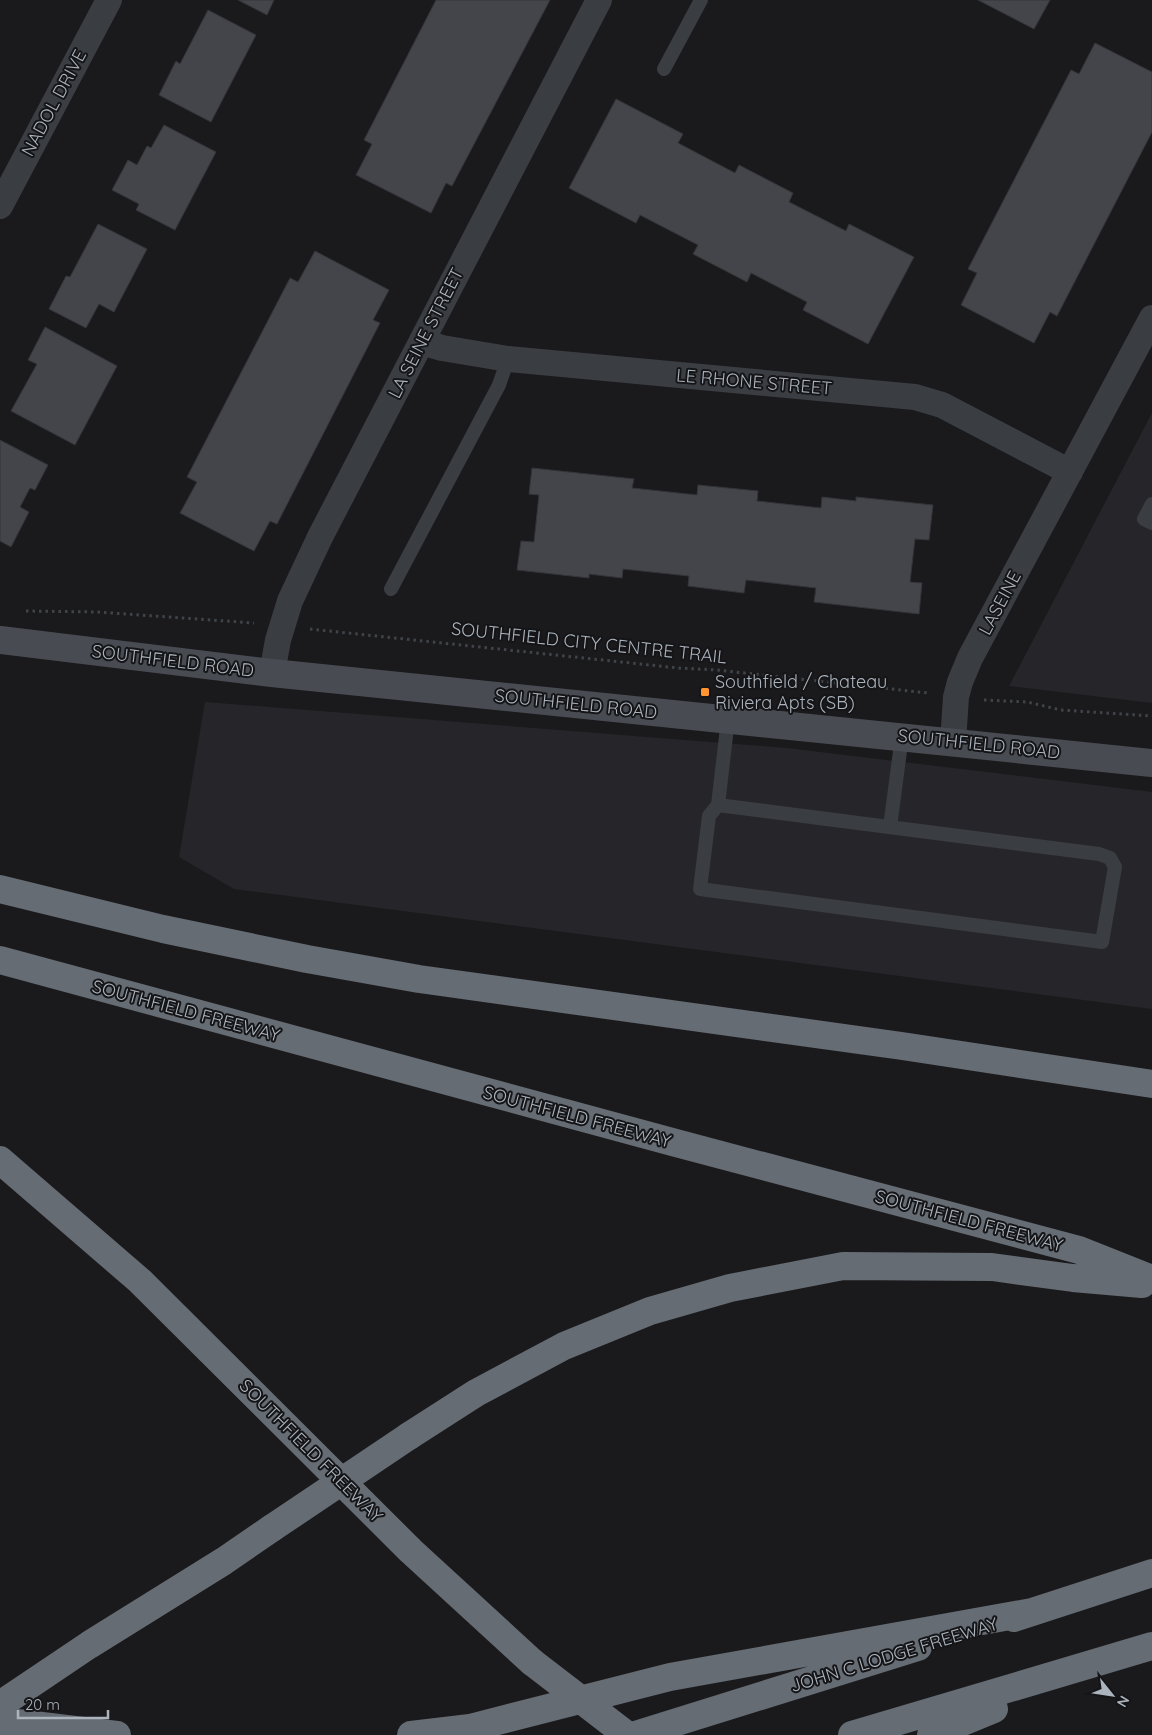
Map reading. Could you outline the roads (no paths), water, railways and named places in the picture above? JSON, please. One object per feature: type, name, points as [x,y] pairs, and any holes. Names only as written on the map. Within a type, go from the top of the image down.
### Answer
[{"type":"highway","points":[[0,889],[163,929],[307,959],[419,979],[912,1048],[1152,1084]]},
{"type":"highway","name":"SOUTHFIELD FREEWAY","points":[[0,960],[676,1144],[1079,1250],[1152,1280]]},
{"type":"highway","name":"SOUTHFIELD FREEWAY","points":[[0,1160],[140,1281],[411,1551],[532,1662],[627,1735]]},
{"type":"highway","points":[[0,1705],[78,1652],[224,1560],[476,1393],[564,1346],[650,1311],[730,1288],[843,1266],[992,1267],[1073,1278],[1152,1285]]},
{"type":"highway","name":"JOHN C LODGE FREEWAY","points":[[635,1735],[1152,1573]]},
{"type":"highway","points":[[411,1735],[470,1728],[670,1677],[1032,1612]]},
{"type":"highway","points":[[852,1735],[1146,1648]]},
{"type":"highway","points":[[931,1735],[1146,1648]]},
{"type":"highway","points":[[0,1721],[117,1735]]},
{"type":"main road","name":"SOUTHFIELD ROAD","points":[[0,640],[272,673],[1152,763]]},
{"type":"street","name":"NADOL DRIVE","points":[[0,206],[109,0]]},
{"type":"street","name":"LA SEINE STREET","points":[[272,673],[278,640],[290,601],[324,529],[599,0]]},
{"type":"street","name":"LASEINE","points":[[953,742],[956,697],[967,666],[1152,318]]},
{"type":"street","name":"LE RHONE STREET","points":[[422,342],[442,348],[508,359],[915,397],[942,405],[1070,472]]},
{"type":"lane","points":[[664,69],[701,0]]},
{"type":"lane","points":[[391,589],[499,385],[508,359]]},
{"type":"lane","points":[[1152,504],[1144,519],[1152,523]]},
{"type":"lane","points":[[718,805],[1099,854],[1110,858],[1115,867],[1102,942],[700,889],[709,816],[718,805],[728,719]]},
{"type":"lane","points":[[890,827],[902,736]]},
{"type":"place","name":"Southfield / Chateau Riviera Apts (SB)","points":[[705,692]]}]
